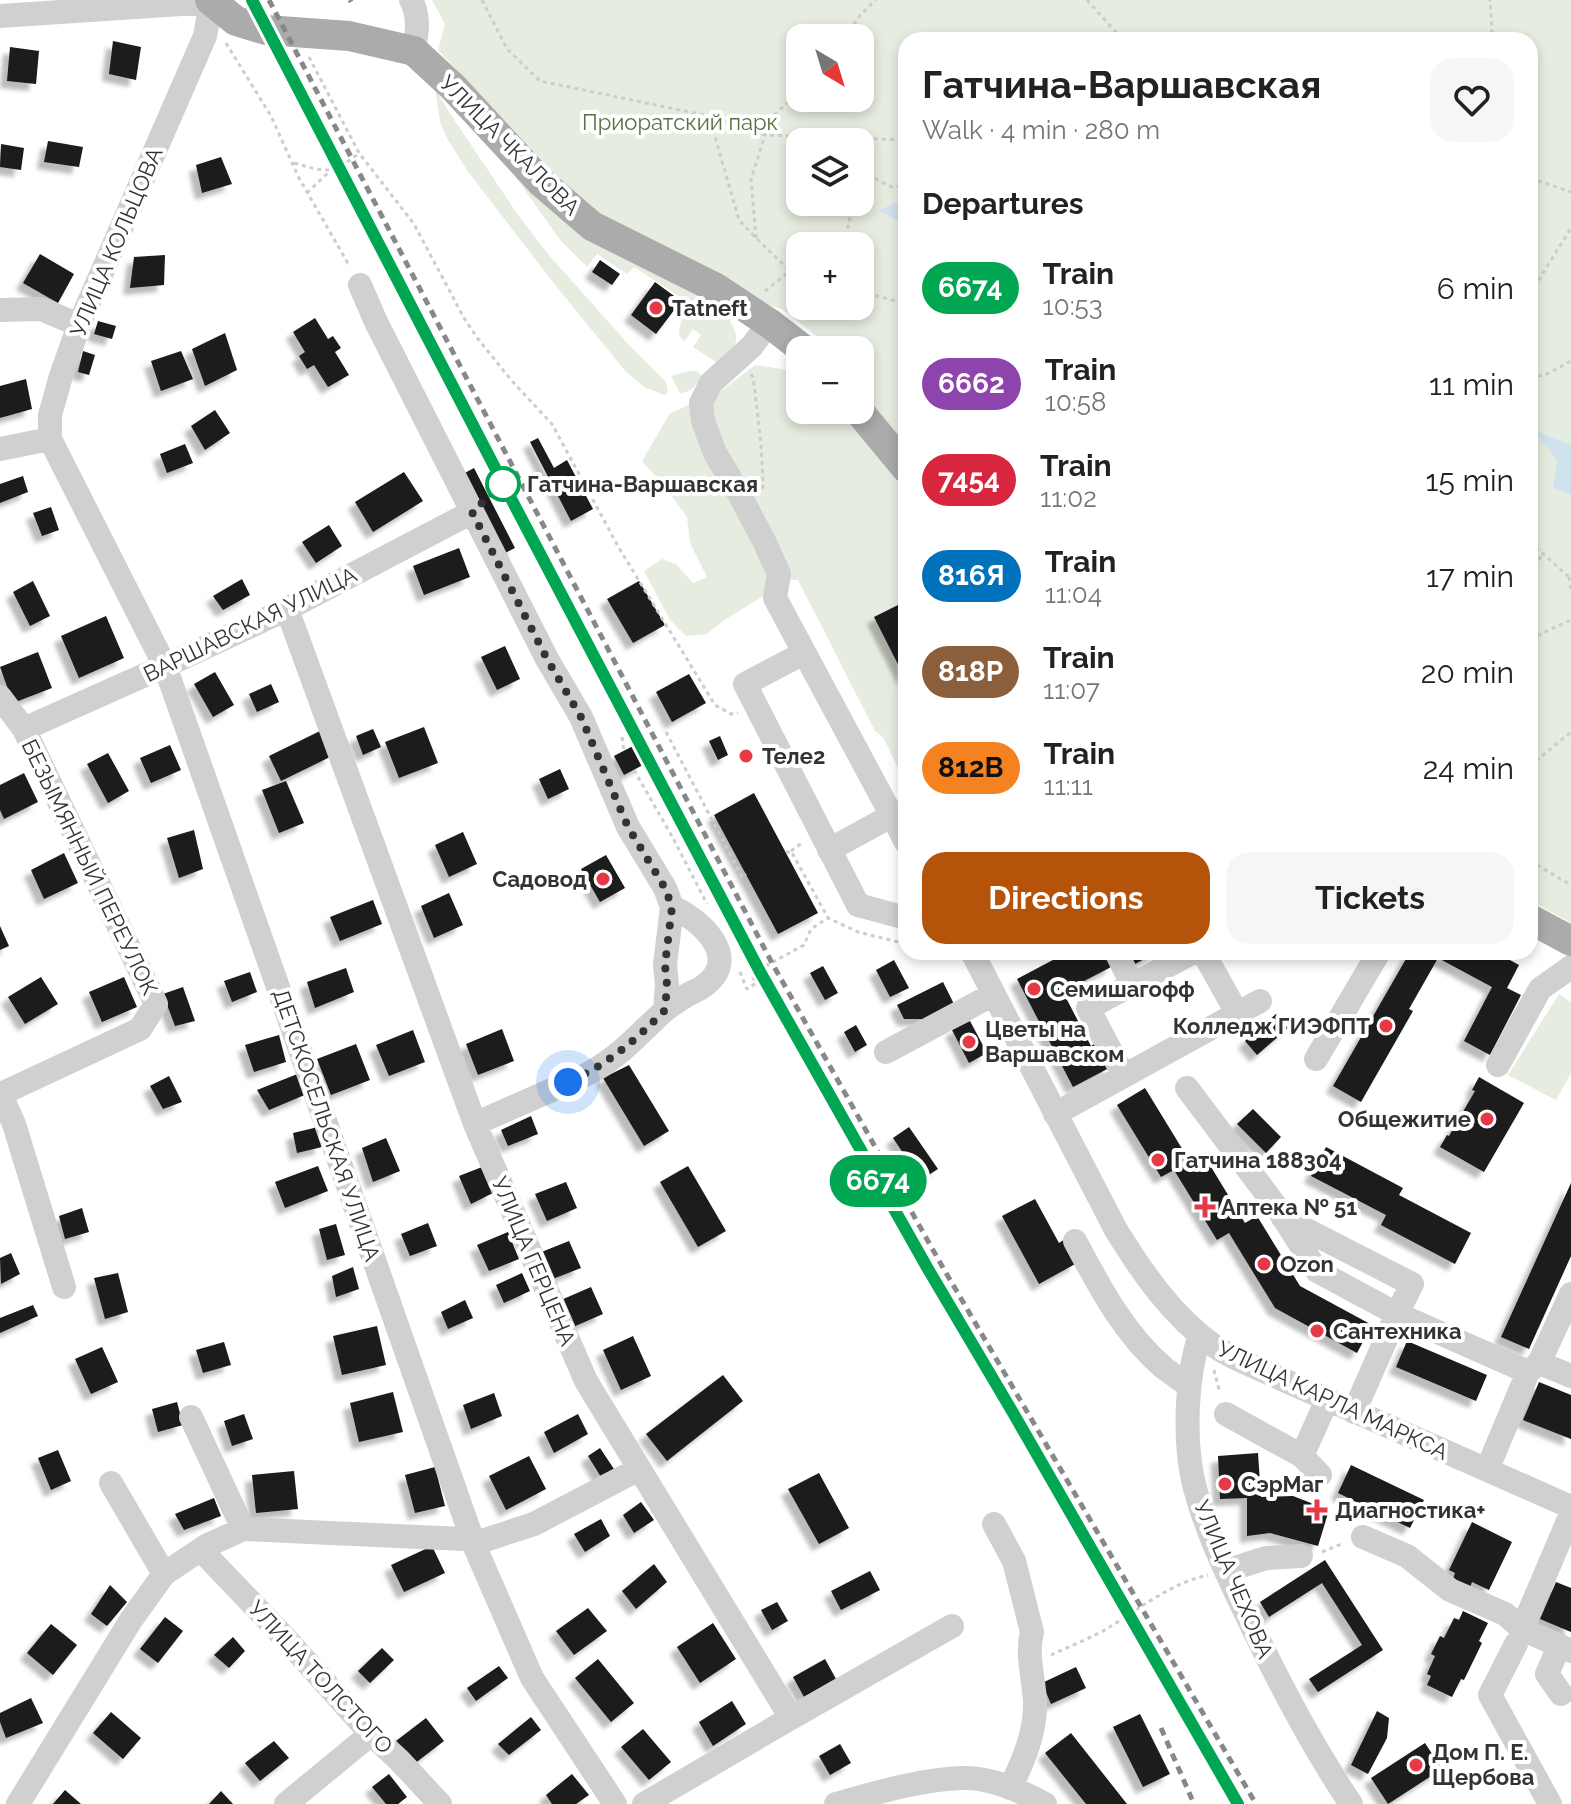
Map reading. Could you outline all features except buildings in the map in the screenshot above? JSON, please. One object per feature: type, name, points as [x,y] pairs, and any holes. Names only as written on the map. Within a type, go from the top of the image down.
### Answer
[{"type":"main road","name":"УЛИЦА ЧКАЛОВА","points":[[210,1],[236,21],[266,30],[349,36],[414,51],[453,87],[542,183],[592,226],[716,288],[786,337]]},
{"type":"main road","points":[[870,424],[898,458]]},
{"type":"main road","points":[[1538,923],[1571,941]]},
{"type":"street","points":[[411,0],[418,27],[414,51]]},
{"type":"street","points":[[0,16],[210,1]]},
{"type":"street","name":"УЛИЦА КОЛЬЦОВА","points":[[50,439],[50,415],[79,325],[205,36],[210,1]]},
{"type":"street","points":[[360,285],[547,659],[581,717],[628,827],[665,888],[672,907],[665,965],[665,1010]]},
{"type":"street","points":[[0,310],[41,309],[79,325]]},
{"type":"street","points":[[757,315],[752,346],[711,383],[701,403],[703,421],[715,453],[779,574],[775,598],[898,828]]},
{"type":"street","points":[[0,449],[50,439]]},
{"type":"street","name":"ДЕТСКОСЕЛЬСКАЯ УЛИЦА","points":[[50,439],[165,666],[473,1540],[532,1678],[615,1804]]},
{"type":"street","name":"ВАРШАВСКАЯ УЛИЦА","points":[[24,729],[287,609],[472,512]]},
{"type":"street","name":"УЛИЦА ГЕРЦЕНА","points":[[287,609],[475,1124],[586,1381],[791,1718]]},
{"type":"street","points":[[804,653],[745,684],[858,905],[898,916]]},
{"type":"street","name":"БЕЗЫМЯННЫЙ ПЕРЕУЛОК","points":[[0,697],[24,729],[156,1004],[140,1029],[0,1094]]},
{"type":"street","points":[[829,850],[891,816]]},
{"type":"street","points":[[475,1124],[593,1071],[627,1046],[665,1010],[706,985],[719,963],[718,949],[713,938],[697,921],[672,907]]},
{"type":"street","name":"УЛИЦА КАРЛА МАРКСА","points":[[976,960],[1129,1252],[1163,1296],[1200,1335],[1233,1356],[1327,1400],[1571,1507]]},
{"type":"street","points":[[1120,960],[1132,984]]},
{"type":"street","points":[[1124,1076],[1088,1008],[1178,960]]},
{"type":"street","points":[[1207,960],[1237,1013]]},
{"type":"street","points":[[1316,1059],[1374,960]]},
{"type":"street","points":[[1498,1065],[1540,989],[1571,967]]},
{"type":"street","points":[[667,985],[690,993]]},
{"type":"street","points":[[886,1052],[994,994]]},
{"type":"street","points":[[1055,1114],[1260,1001]]},
{"type":"street","points":[[1187,1088],[1283,1217],[1317,1271],[1397,1314],[1534,1368],[1571,1376]]},
{"type":"street","points":[[0,1094],[14,1124],[64,1287]]},
{"type":"street","points":[[1283,1217],[1412,1284],[1354,1412]]},
{"type":"street","points":[[1075,1241],[1099,1285],[1134,1336],[1165,1369],[1189,1386]]},
{"type":"street","points":[[1317,1271],[1331,1242]]},
{"type":"street","points":[[1356,1292],[1371,1263]]},
{"type":"street","points":[[1487,1470],[1571,1294]]},
{"type":"street","name":"УЛИЦА ЧЕХОВА","points":[[1200,1335],[1193,1356],[1189,1386],[1188,1423],[1193,1480],[1226,1571],[1281,1687],[1351,1804]]},
{"type":"street","points":[[1302,1456],[1327,1400]]},
{"type":"street","points":[[1226,1414],[1302,1456],[1320,1475]]},
{"type":"street","points":[[191,1417],[243,1529]]},
{"type":"street","points":[[18,1804],[131,1620],[164,1574],[201,1550],[243,1529],[485,1540],[534,1524],[639,1469]]},
{"type":"street","points":[[111,1483],[164,1574]]},
{"type":"street","points":[[1550,1804],[1490,1695],[1571,1514]]},
{"type":"street","points":[[994,1524],[1014,1561],[1032,1632],[1029,1643],[1035,1707],[1023,1762],[1010,1788]]},
{"type":"street","points":[[1363,1537],[1407,1556],[1450,1590],[1505,1614],[1519,1636],[1565,1648],[1547,1674],[1561,1694]]},
{"type":"street","name":"УЛИЦА ТОЛСТОГО","points":[[201,1550],[440,1804]]},
{"type":"street","points":[[1226,1571],[1266,1558],[1301,1556]]},
{"type":"street","points":[[644,1804],[952,1626]]},
{"type":"street","points":[[286,1804],[371,1734]]},
{"type":"street","points":[[836,1804],[881,1791],[965,1777],[1010,1788],[1045,1804]]},
{"type":"path","points":[[482,0],[507,49],[540,81],[709,116],[765,135],[898,140]]},
{"type":"path","points":[[854,24],[876,0]]},
{"type":"path","points":[[1087,0],[1116,32]]},
{"type":"path","points":[[1490,0],[1491,32]]},
{"type":"path","points":[[291,33],[359,153],[414,224],[478,339],[552,424],[619,548],[715,705],[731,714],[757,708]]},
{"type":"path","points":[[226,44],[271,116],[307,193],[360,285]]},
{"type":"path","points":[[756,238],[751,179],[770,119],[786,104]]},
{"type":"path","points":[[709,116],[739,220],[786,267]]},
{"type":"path","points":[[307,193],[330,171],[359,153]]},
{"type":"path","points":[[294,163],[330,171]]},
{"type":"path","points":[[874,178],[892,187],[898,187]]},
{"type":"path","points":[[1538,181],[1571,192]]},
{"type":"path","points":[[1538,281],[1571,228]]},
{"type":"path","points":[[757,315],[786,276]]},
{"type":"path","points":[[874,295],[898,302]]},
{"type":"path","points":[[739,358],[753,377],[764,496]]},
{"type":"path","points":[[1538,376],[1571,361]]},
{"type":"path","points":[[1538,549],[1570,578],[1571,591]]},
{"type":"path","points":[[1538,563],[1542,553]]},
{"type":"path","points":[[1538,635],[1571,620]]},
{"type":"path","points":[[666,732],[742,877],[746,874]]},
{"type":"path","points":[[1538,759],[1571,732]]},
{"type":"path","points":[[622,737],[624,751]]},
{"type":"path","points":[[634,770],[708,906]]},
{"type":"path","points":[[803,842],[789,852],[828,918],[858,932],[898,942]]},
{"type":"path","points":[[1538,866],[1571,885]]},
{"type":"path","points":[[735,961],[747,989],[756,983],[751,974],[804,945],[811,929],[828,918]]},
{"type":"path","points":[[1214,1370],[1226,1414]]},
{"type":"path","points":[[1301,1556],[1319,1553],[1363,1537]]},
{"type":"path","points":[[1030,1665],[1102,1631],[1170,1588],[1194,1578],[1226,1571]]},
{"type":"green space","name":"Приоратский парк","points":[[432,0],[1571,0],[1571,923],[1538,904],[1538,32],[898,32],[898,447],[874,419],[874,336],[816,336],[796,320],[874,320],[874,232],[786,232],[786,312],[743,298],[592,213],[438,50],[445,24]]},
{"type":"green space","points":[[435,88],[518,215],[548,254],[666,382],[668,392],[664,395],[644,387],[626,372],[469,173],[440,122]]},
{"type":"green space","points":[[507,165],[733,316],[730,322],[736,341],[726,359],[716,362],[693,347],[701,335],[693,329],[684,342],[679,335],[680,325],[688,310],[694,314],[697,308],[634,267],[627,274],[597,254],[587,267],[561,241]]},
{"type":"green space","points":[[755,365],[786,370],[786,424],[860,424],[898,470],[898,768],[883,737],[875,731],[798,580],[789,580],[707,634],[686,636],[670,620],[644,571],[662,559],[676,564],[693,583],[707,577],[690,543],[687,517],[642,461],[670,413],[721,391]]},
{"type":"green space","points":[[697,371],[702,376],[693,388],[680,393],[671,376]]},
{"type":"green space","points":[[1559,994],[1571,1002],[1571,1073],[1556,1100],[1508,1075]]},
{"type":"water","points":[[898,202],[898,221],[879,210]]},
{"type":"water","points":[[1538,431],[1571,445],[1571,495],[1553,488],[1557,461]]},
{"type":"railway","points":[[251,0],[759,970],[1238,1804]]},
{"type":"railway","points":[[269,0],[772,963],[942,1266],[1256,1804]]},
{"type":"railway","points":[[1161,1728],[1194,1804]]},
{"type":"train","name":"6674","points":[[252,0],[759,970],[1238,1804]]},
{"type":"place","name":"Tatneft","points":[[656,308]]},
{"type":"place","name":"Гатчина-Варшавская","points":[[503,484]]},
{"type":"place","name":"Теле2","points":[[746,756]]},
{"type":"place","name":"Садовод","points":[[603,879]]},
{"type":"place","name":"Семишагофф","points":[[1034,989]]},
{"type":"place","name":"Колледж ГИЭФПТ","points":[[1386,1026]]},
{"type":"place","name":"Цветы на Варшавском","points":[[969,1042]]},
{"type":"place","name":"Общежитие","points":[[1487,1119]]},
{"type":"place","name":"Гатчина 188304","points":[[1158,1160]]},
{"type":"place","name":"Аптека № 51","points":[[1205,1207]]},
{"type":"place","name":"Ozon","points":[[1264,1264]]},
{"type":"place","name":"Сантехника","points":[[1317,1331]]},
{"type":"place","name":"СэрМаг","points":[[1225,1484]]},
{"type":"place","name":"Диагностика+","points":[[1317,1510]]},
{"type":"place","name":"Дом П. Е. Щербова","points":[[1416,1765]]},
{"type":"route","points":[[503,484],[472,512],[547,659],[581,717],[628,827],[665,888],[672,907],[665,965],[665,1010],[609,1060],[568,1082]]}]
